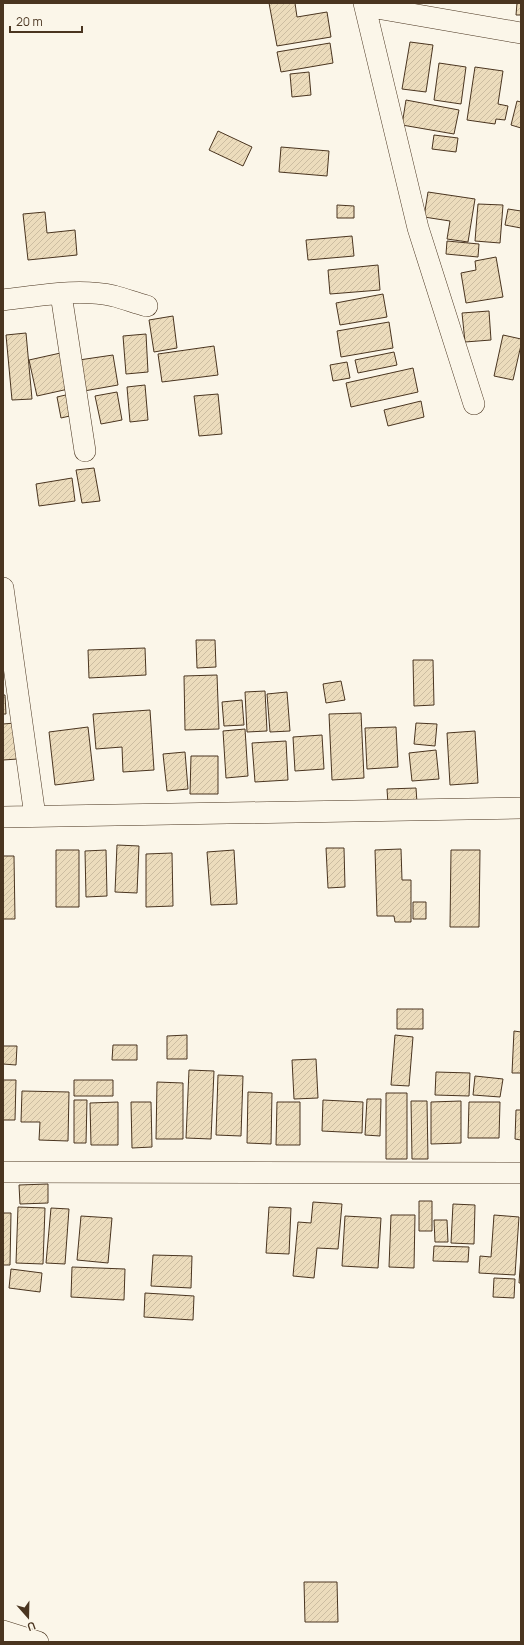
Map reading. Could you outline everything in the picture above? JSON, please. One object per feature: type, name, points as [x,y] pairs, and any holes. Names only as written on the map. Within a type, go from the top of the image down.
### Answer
[{"type":"street","points":[[474,404],[418,228],[365,4],[521,33]]},
{"type":"street","points":[[3,300],[80,293],[113,296],[147,306]]},
{"type":"street","points":[[61,294],[85,451]]},
{"type":"street","points":[[3,588],[35,816]]},
{"type":"street","points":[[3,817],[521,808]]},
{"type":"street","points":[[3,1172],[521,1173]]},
{"type":"street","points":[[3,1631],[38,1642]]},
{"type":"building","points":[[269,3],[295,3],[297,17],[327,12],[331,37],[277,46]]},
{"type":"building","points":[[517,3],[521,3],[521,15],[516,15]]},
{"type":"building","points":[[410,42],[433,45],[426,92],[402,89]]},
{"type":"building","points":[[330,43],[333,63],[281,72],[277,52]]},
{"type":"building","points":[[439,63],[466,67],[461,104],[434,100]]},
{"type":"building","points":[[475,67],[503,71],[498,104],[508,106],[505,120],[496,119],[495,124],[467,120]]},
{"type":"building","points":[[309,72],[311,95],[292,97],[290,74]]},
{"type":"building","points":[[406,100],[459,110],[454,134],[402,125]]},
{"type":"building","points":[[517,101],[521,102],[521,128],[511,125]]},
{"type":"building","points":[[218,131],[252,147],[243,166],[209,150]]},
{"type":"building","points":[[434,135],[458,138],[456,152],[432,149]]},
{"type":"building","points":[[281,147],[329,151],[327,176],[279,172]]},
{"type":"building","points":[[428,192],[475,199],[468,242],[447,239],[450,221],[424,217]]},
{"type":"building","points":[[478,204],[503,205],[500,243],[475,241]]},
{"type":"building","points":[[337,205],[354,206],[354,218],[337,218]]},
{"type":"building","points":[[508,209],[521,211],[521,228],[505,225]]},
{"type":"building","points":[[45,212],[47,233],[75,230],[77,255],[28,260],[23,214]]},
{"type":"building","points":[[352,236],[354,256],[308,260],[306,240]]},
{"type":"building","points":[[447,241],[479,244],[478,257],[446,254]]},
{"type":"building","points":[[496,257],[503,297],[466,303],[461,273],[476,270],[475,261]]},
{"type":"building","points":[[378,265],[380,290],[330,294],[328,270]]},
{"type":"building","points":[[383,294],[387,317],[340,325],[336,303]]},
{"type":"building","points":[[489,311],[491,340],[465,342],[462,313]]},
{"type":"building","points":[[173,316],[177,348],[154,352],[149,320]]},
{"type":"building","points":[[389,322],[393,348],[341,357],[337,331]]},
{"type":"building","points":[[26,333],[32,399],[12,400],[6,335]]},
{"type":"building","points":[[146,334],[148,372],[126,374],[123,336]]},
{"type":"building","points":[[503,335],[521,339],[513,380],[494,376]]},
{"type":"building","points":[[214,346],[218,375],[162,382],[158,354]]},
{"type":"building","points":[[65,352],[73,388],[37,396],[29,360]]},
{"type":"building","points":[[394,352],[397,365],[358,373],[355,360]]},
{"type":"building","points":[[113,355],[118,385],[84,391],[79,360]]},
{"type":"building","points":[[347,362],[350,378],[333,381],[330,365]]},
{"type":"building","points":[[413,368],[418,392],[351,407],[346,383]]},
{"type":"building","points":[[145,385],[148,420],[130,422],[127,387]]},
{"type":"building","points":[[117,392],[122,420],[101,424],[95,396]]},
{"type":"building","points":[[70,394],[74,415],[61,418],[57,397]]},
{"type":"building","points":[[218,394],[222,434],[199,436],[194,396]]},
{"type":"building","points":[[421,401],[424,417],[388,426],[384,410]]},
{"type":"building","points":[[94,468],[100,501],[82,503],[76,470]]},
{"type":"building","points":[[72,478],[75,501],[39,506],[36,484]]},
{"type":"building","points":[[196,640],[215,640],[216,667],[197,668]]},
{"type":"building","points":[[145,648],[146,675],[89,678],[88,650]]},
{"type":"building","points":[[413,660],[433,660],[434,705],[414,706]]},
{"type":"building","points":[[217,675],[219,729],[185,730],[184,676]]},
{"type":"building","points":[[341,681],[345,700],[326,703],[323,684]]},
{"type":"building","points":[[265,691],[267,731],[247,732],[245,692]]},
{"type":"building","points":[[287,692],[290,731],[270,732],[267,694]]},
{"type":"building","points":[[3,695],[5,695],[6,714],[3,714]]},
{"type":"building","points":[[242,700],[244,725],[224,726],[222,702]]},
{"type":"building","points":[[150,710],[154,770],[123,772],[122,747],[96,749],[93,714]]},
{"type":"building","points":[[361,713],[364,778],[332,780],[329,714]]},
{"type":"building","points":[[15,723],[18,759],[3,760],[3,724]]},
{"type":"building","points":[[416,723],[437,724],[435,746],[414,744]]},
{"type":"building","points":[[88,727],[94,780],[55,785],[49,732]]},
{"type":"building","points":[[396,727],[398,767],[367,769],[365,728]]},
{"type":"building","points":[[245,729],[248,776],[226,778],[223,731]]},
{"type":"building","points":[[475,731],[478,783],[450,785],[447,733]]},
{"type":"building","points":[[322,735],[324,769],[295,771],[293,737]]},
{"type":"building","points":[[286,741],[288,780],[255,782],[252,743]]},
{"type":"building","points":[[436,750],[439,779],[412,781],[409,753]]},
{"type":"building","points":[[185,752],[188,789],[167,791],[163,754]]},
{"type":"building","points":[[191,756],[218,756],[218,794],[190,794]]},
{"type":"building","points":[[416,788],[417,803],[388,804],[387,789]]},
{"type":"building","points":[[117,845],[139,846],[137,893],[115,892]]},
{"type":"building","points":[[326,848],[344,848],[345,887],[328,888]]},
{"type":"building","points":[[401,849],[402,880],[411,880],[411,922],[395,922],[394,916],[377,916],[375,850]]},
{"type":"building","points":[[56,850],[79,850],[79,907],[56,907]]},
{"type":"building","points":[[106,850],[107,896],[86,897],[85,851]]},
{"type":"building","points":[[234,850],[237,904],[211,905],[207,852]]},
{"type":"building","points":[[451,850],[480,850],[479,927],[450,927]]},
{"type":"building","points":[[172,853],[173,906],[146,907],[146,854]]},
{"type":"building","points":[[3,856],[14,856],[15,919],[3,919]]},
{"type":"building","points":[[413,902],[426,902],[426,919],[413,919]]},
{"type":"building","points":[[397,1009],[423,1009],[423,1029],[397,1029]]},
{"type":"building","points":[[514,1031],[521,1032],[521,1073],[512,1073]]},
{"type":"building","points":[[187,1035],[187,1059],[167,1059],[167,1036]]},
{"type":"building","points":[[395,1035],[413,1037],[409,1086],[391,1085]]},
{"type":"building","points":[[113,1045],[137,1045],[137,1060],[112,1060]]},
{"type":"building","points":[[3,1046],[17,1046],[16,1065],[3,1064]]},
{"type":"building","points":[[316,1059],[318,1098],[294,1099],[292,1060]]},
{"type":"building","points":[[189,1070],[214,1071],[211,1139],[186,1138]]},
{"type":"building","points":[[436,1072],[470,1073],[469,1096],[435,1095]]},
{"type":"building","points":[[218,1075],[243,1076],[241,1136],[216,1135]]},
{"type":"building","points":[[475,1076],[503,1079],[500,1097],[473,1095]]},
{"type":"building","points":[[3,1080],[16,1080],[15,1120],[3,1120]]},
{"type":"building","points":[[74,1080],[113,1080],[113,1096],[74,1096]]},
{"type":"building","points":[[157,1082],[183,1083],[183,1139],[156,1139]]},
{"type":"building","points":[[22,1091],[69,1092],[68,1141],[39,1140],[40,1122],[21,1122]]},
{"type":"building","points":[[248,1092],[272,1093],[271,1144],[247,1143]]},
{"type":"building","points":[[386,1093],[407,1093],[407,1159],[386,1159]]},
{"type":"building","points":[[367,1099],[381,1099],[380,1136],[365,1135]]},
{"type":"building","points":[[74,1100],[87,1100],[86,1143],[74,1143]]},
{"type":"building","points":[[323,1100],[363,1102],[362,1133],[322,1131]]},
{"type":"building","points":[[411,1101],[427,1101],[428,1159],[412,1159]]},
{"type":"building","points":[[461,1101],[461,1143],[431,1144],[431,1102]]},
{"type":"building","points":[[118,1102],[118,1145],[91,1145],[90,1103]]},
{"type":"building","points":[[131,1102],[151,1102],[152,1147],[132,1148]]},
{"type":"building","points":[[277,1102],[300,1102],[300,1145],[276,1145]]},
{"type":"building","points":[[469,1102],[500,1102],[499,1138],[468,1138]]},
{"type":"building","points":[[516,1110],[521,1110],[521,1140],[515,1139]]},
{"type":"building","points":[[48,1184],[48,1203],[20,1204],[19,1185]]},
{"type":"building","points":[[419,1201],[432,1201],[432,1231],[419,1231]]},
{"type":"building","points":[[313,1202],[342,1204],[338,1249],[317,1248],[314,1278],[293,1276],[298,1222],[311,1223]]},
{"type":"building","points":[[453,1204],[475,1205],[474,1244],[451,1243]]},
{"type":"building","points":[[18,1207],[45,1208],[43,1264],[16,1263]]},
{"type":"building","points":[[269,1207],[291,1208],[289,1254],[266,1253]]},
{"type":"building","points":[[51,1208],[69,1209],[65,1264],[46,1263]]},
{"type":"building","points":[[3,1213],[11,1213],[10,1265],[3,1265]]},
{"type":"building","points":[[391,1215],[415,1215],[414,1268],[389,1267]]},
{"type":"building","points":[[494,1215],[519,1217],[515,1275],[479,1273],[480,1256],[491,1257]]},
{"type":"building","points":[[81,1216],[112,1218],[108,1263],[77,1260]]},
{"type":"building","points":[[345,1216],[381,1218],[378,1268],[342,1266]]},
{"type":"building","points":[[434,1220],[447,1220],[448,1242],[435,1242]]},
{"type":"building","points":[[434,1246],[469,1247],[468,1262],[433,1261]]},
{"type":"building","points":[[153,1255],[192,1256],[191,1288],[151,1286]]},
{"type":"building","points":[[521,1255],[521,1283],[519,1283]]},
{"type":"building","points":[[72,1267],[125,1269],[124,1300],[71,1297]]},
{"type":"building","points":[[11,1269],[42,1273],[40,1292],[9,1288]]},
{"type":"building","points":[[494,1278],[515,1279],[514,1298],[493,1297]]},
{"type":"building","points":[[145,1293],[194,1296],[193,1320],[144,1317]]},
{"type":"building","points":[[304,1582],[337,1582],[338,1622],[305,1622]]}]
